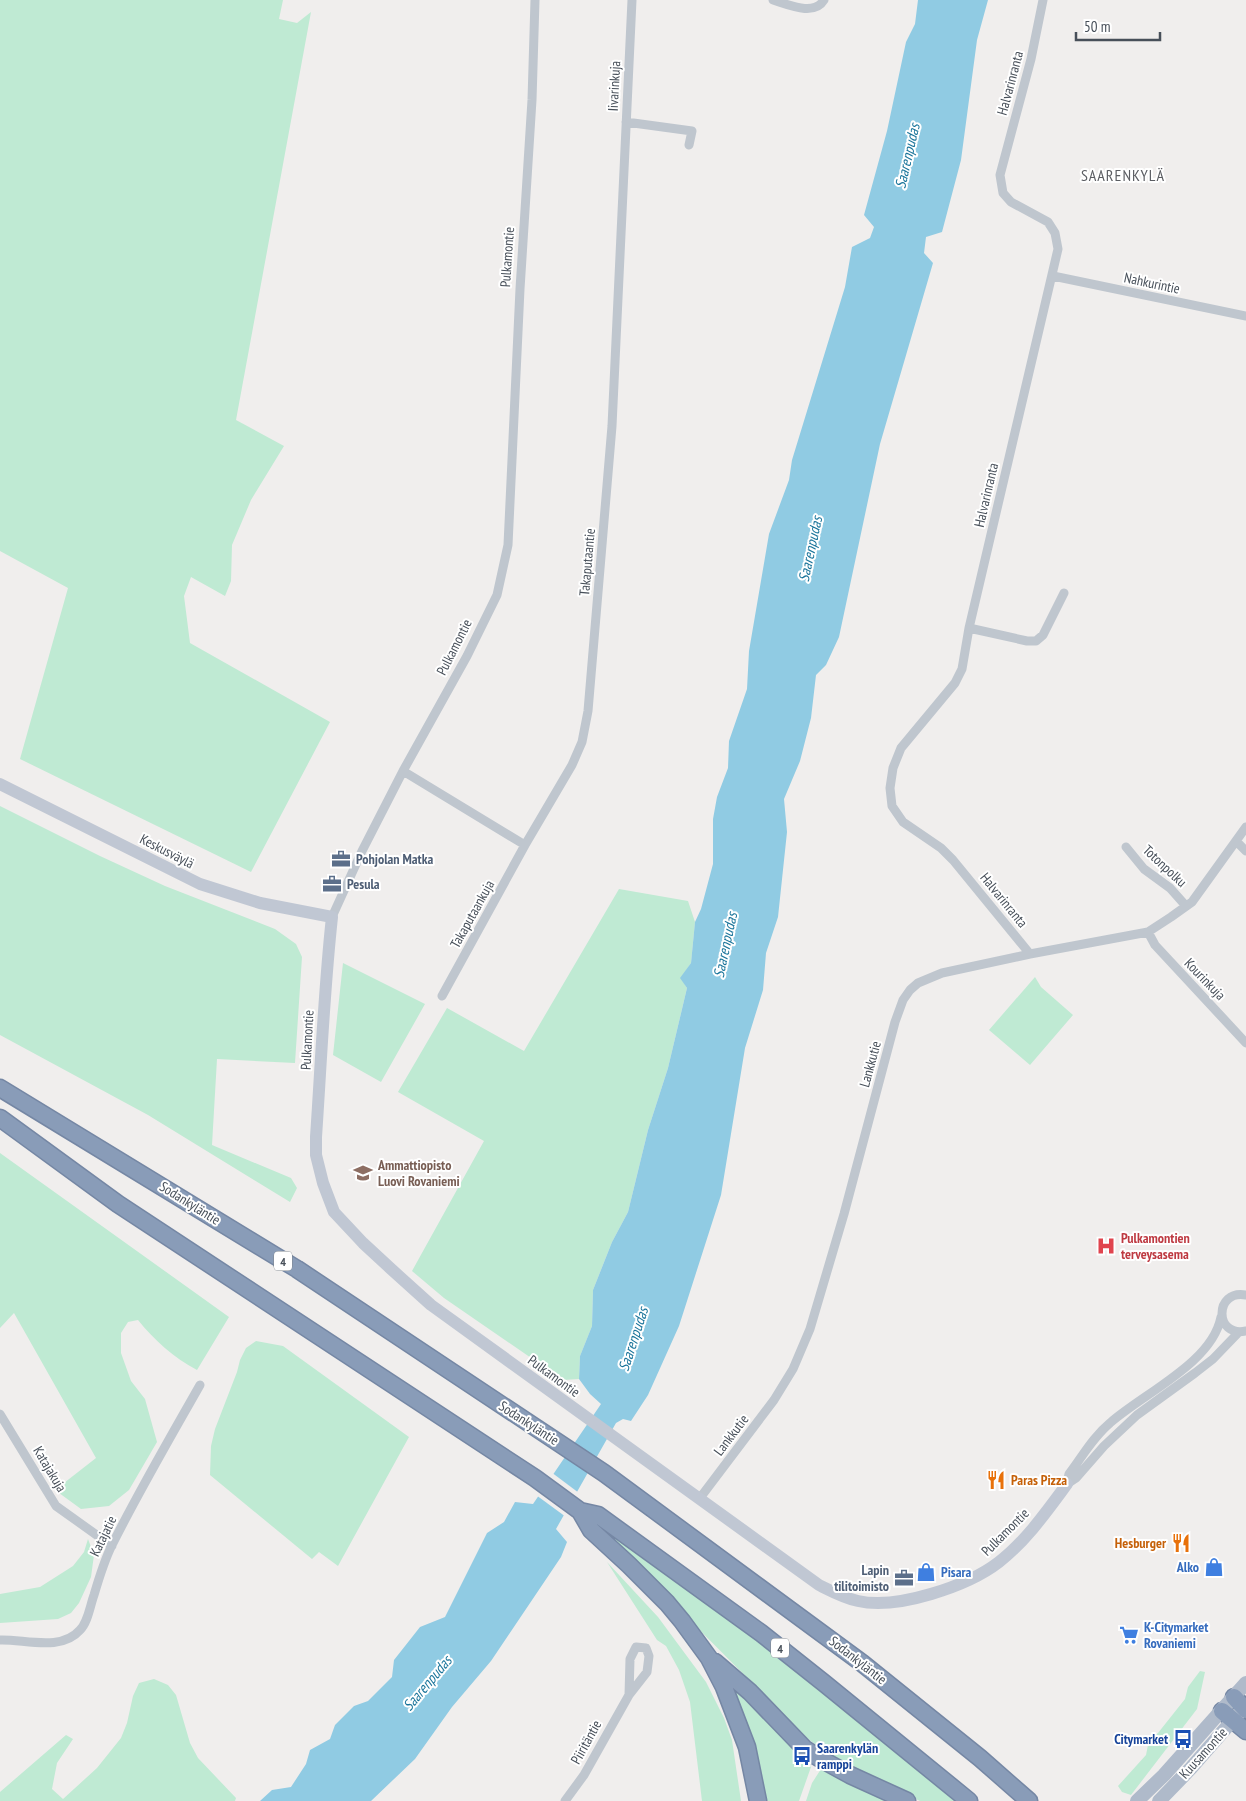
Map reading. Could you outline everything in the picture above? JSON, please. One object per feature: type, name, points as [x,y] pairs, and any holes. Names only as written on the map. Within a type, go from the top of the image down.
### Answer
[{"type":"highway","name":"Sodankyläntie","points":[[0,1088],[298,1269],[604,1473],[862,1663],[959,1741],[1029,1801]]},
{"type":"highway","name":"4","points":[[0,1118],[118,1204],[535,1478],[580,1511],[598,1515],[754,1628],[824,1682],[969,1801]]},
{"type":"highway","points":[[580,1511],[591,1530],[667,1603],[709,1658],[727,1694],[747,1747],[758,1801]]},
{"type":"highway","points":[[709,1658],[750,1692],[805,1749],[850,1775],[907,1801]]},
{"type":"main road","name":"Kuusamontie","points":[[1159,1801],[1234,1721],[1242,1705],[1246,1683]]},
{"type":"main road","name":"Kuusamontie","points":[[1138,1801],[1164,1775],[1234,1721]]},
{"type":"street","name":"Pulkamontie","points":[[535,0],[532,100],[520,289],[508,545],[497,595],[468,656],[403,771],[362,851],[332,918],[326,971],[316,1155],[323,1183],[334,1212],[362,1244],[431,1305],[819,1585],[839,1595],[859,1601],[897,1601],[942,1590],[991,1568],[1017,1544],[1067,1484],[1076,1478],[1108,1442],[1138,1415],[1201,1368],[1242,1332]]},
{"type":"street","name":"Iivarinkuja","points":[[632,0],[626,122],[692,131],[689,145]]},
{"type":"street","points":[[773,0],[809,9],[823,2]]},
{"type":"street","name":"Halvarinranta","points":[[1030,954],[942,848],[903,822],[892,806],[890,788],[893,768],[901,748],[955,683],[962,669],[969,628],[1053,276],[1058,249],[1055,233],[1048,222],[1011,202],[1003,193],[1000,175],[1032,59],[1043,0]]},
{"type":"street","name":"Takaputaantie","points":[[526,845],[572,766],[582,742],[588,711],[612,426],[626,122]]},
{"type":"street","name":"Nahkurintie","points":[[1053,276],[1246,316]]},
{"type":"street","points":[[969,628],[1027,641],[1036,641],[1043,635],[1064,593]]},
{"type":"street","points":[[403,771],[526,845]]},
{"type":"street","name":"Keskusväylä","points":[[0,784],[200,884],[260,903],[332,918]]},
{"type":"street","name":"Lankkutie","points":[[698,1498],[774,1400],[792,1369],[810,1329],[844,1214],[893,1031],[903,1000],[910,990],[918,983],[942,974],[1030,954],[1148,932],[1192,902],[1246,827]]},
{"type":"street","points":[[1236,841],[1246,851]]},
{"type":"street","name":"Takaputaankuja","points":[[442,996],[526,845]]},
{"type":"street","name":"Totonpolku","points":[[1126,847],[1144,869],[1170,888],[1186,906]]},
{"type":"street","name":"Kourinkuja","points":[[1148,932],[1154,945],[1246,1042]]},
{"type":"street","name":"Pulkamontie","points":[[1067,1484],[1069,1474],[1107,1425],[1205,1350],[1219,1329],[1222,1306],[1228,1298],[1246,1295]]},
{"type":"street","points":[[1222,1317],[1227,1327],[1242,1332]]},
{"type":"street","name":"Katajatie","points":[[0,1640],[48,1644],[68,1639],[80,1630],[88,1613],[100,1573],[112,1546],[200,1385]]},
{"type":"street","name":"Katajakuja","points":[[0,1414],[56,1506],[112,1546]]},
{"type":"street","name":"Piiritäntie","points":[[565,1801],[584,1775],[629,1695],[646,1672],[649,1656],[646,1648],[636,1647],[630,1660],[629,1695]]},
{"type":"green space","points":[[0,0],[283,0],[279,19],[297,23],[311,12],[236,420],[284,446],[251,500],[232,545],[231,581],[225,596],[191,577],[184,596],[190,643],[330,722],[251,872],[20,759],[68,588],[0,551]]},
{"type":"green space","points":[[0,806],[165,886],[275,929],[296,944],[302,957],[295,1063],[217,1059],[212,1145],[291,1178],[297,1188],[290,1202],[148,1115],[0,1035]]},
{"type":"green space","points":[[619,889],[688,901],[695,922],[691,963],[681,978],[687,988],[668,1068],[648,1130],[628,1212],[612,1242],[593,1290],[592,1326],[580,1356],[579,1379],[563,1380],[444,1298],[412,1271],[484,1141],[398,1092],[447,1008],[524,1051]]},
{"type":"green space","points":[[343,963],[425,1004],[381,1082],[333,1055]]},
{"type":"green space","points":[[1035,977],[1041,987],[1073,1015],[1030,1065],[989,1030]]},
{"type":"green space","points":[[0,1153],[229,1317],[197,1370],[165,1348],[138,1320],[128,1322],[121,1333],[121,1353],[131,1381],[145,1399],[157,1442],[129,1490],[109,1506],[81,1509],[55,1490],[96,1458],[14,1313],[0,1328]]},
{"type":"green space","points":[[256,1341],[283,1346],[409,1437],[338,1566],[319,1552],[312,1559],[210,1475],[211,1446],[215,1429],[240,1360],[246,1348]]},
{"type":"green space","points":[[614,1532],[734,1621],[959,1801],[920,1801],[826,1753],[807,1738],[609,1539]]},
{"type":"green space","points":[[88,1539],[94,1555],[91,1577],[79,1603],[71,1613],[58,1619],[0,1623],[0,1594],[40,1587],[73,1566],[84,1552]]},
{"type":"green space","points":[[607,1562],[658,1617],[706,1682],[724,1718],[732,1740],[741,1801],[702,1801],[690,1702],[679,1670],[666,1646],[657,1640]]},
{"type":"green space","points":[[1200,1671],[1205,1672],[1197,1709],[1131,1795],[1122,1792],[1118,1786],[1146,1755],[1149,1740],[1158,1733],[1185,1699],[1188,1687]]},
{"type":"green space","points":[[725,1676],[795,1748],[798,1758],[811,1767],[799,1801],[765,1801]]},
{"type":"green space","points":[[154,1679],[168,1685],[176,1695],[190,1743],[198,1758],[236,1798],[235,1801],[0,1801],[0,1792],[66,1735],[73,1739],[57,1763],[52,1789],[63,1799],[97,1768],[121,1738],[127,1723],[133,1696],[139,1683]]},
{"type":"green space","points":[[821,1769],[895,1801],[806,1801],[812,1783]]},
{"type":"water","name":"Saarenpudas","points":[[918,0],[988,0],[977,40],[961,160],[942,232],[926,237],[924,253],[933,263],[880,444],[839,637],[826,665],[816,675],[811,718],[800,761],[784,799],[787,832],[778,917],[766,953],[763,990],[745,1048],[721,1195],[679,1326],[648,1395],[631,1421],[623,1419],[616,1423],[556,1529],[567,1542],[561,1557],[491,1661],[452,1707],[415,1759],[371,1801],[260,1801],[272,1790],[291,1787],[306,1764],[310,1750],[330,1739],[335,1725],[354,1706],[368,1701],[392,1677],[394,1660],[420,1627],[445,1617],[487,1533],[504,1522],[515,1502],[533,1504],[601,1404],[590,1394],[579,1379],[580,1356],[592,1326],[593,1290],[612,1242],[628,1212],[648,1130],[668,1068],[687,988],[680,978],[691,963],[695,922],[701,909],[713,864],[713,819],[717,797],[728,768],[729,741],[747,689],[749,651],[769,534],[789,480],[792,460],[845,287],[852,247],[870,238],[874,227],[864,215],[887,131],[906,42],[915,24]]},
{"type":"pier","points":[[551,1472],[579,1493],[566,1517],[536,1495]]},
{"type":"place","name":"Pohjolan Matka","points":[[341,859]]},
{"type":"place","name":"Pesula","points":[[332,884]]},
{"type":"place","name":"Ammattiopisto Luovi Rovaniemi","points":[[363,1173]]},
{"type":"place","name":"Pulkamontien terveysasema","points":[[1106,1246]]},
{"type":"place","name":"Paras Pizza","points":[[996,1480]]},
{"type":"place","name":"Hesburger","points":[[1181,1543]]},
{"type":"place","name":"Alko","points":[[1214,1567]]},
{"type":"place","name":"Pisara","points":[[926,1572]]},
{"type":"place","name":"Lapin tilitoimisto","points":[[904,1578]]},
{"type":"place","name":"K-Citymarket Rovaniemi","points":[[1129,1635]]},
{"type":"place","name":"Citymarket","points":[[1183,1739]]},
{"type":"place","name":"Saarenkylän ramppi","points":[[802,1756]]},
{"type":"district","name":"SAARENKYLÄ","points":[[1123,175]]}]
